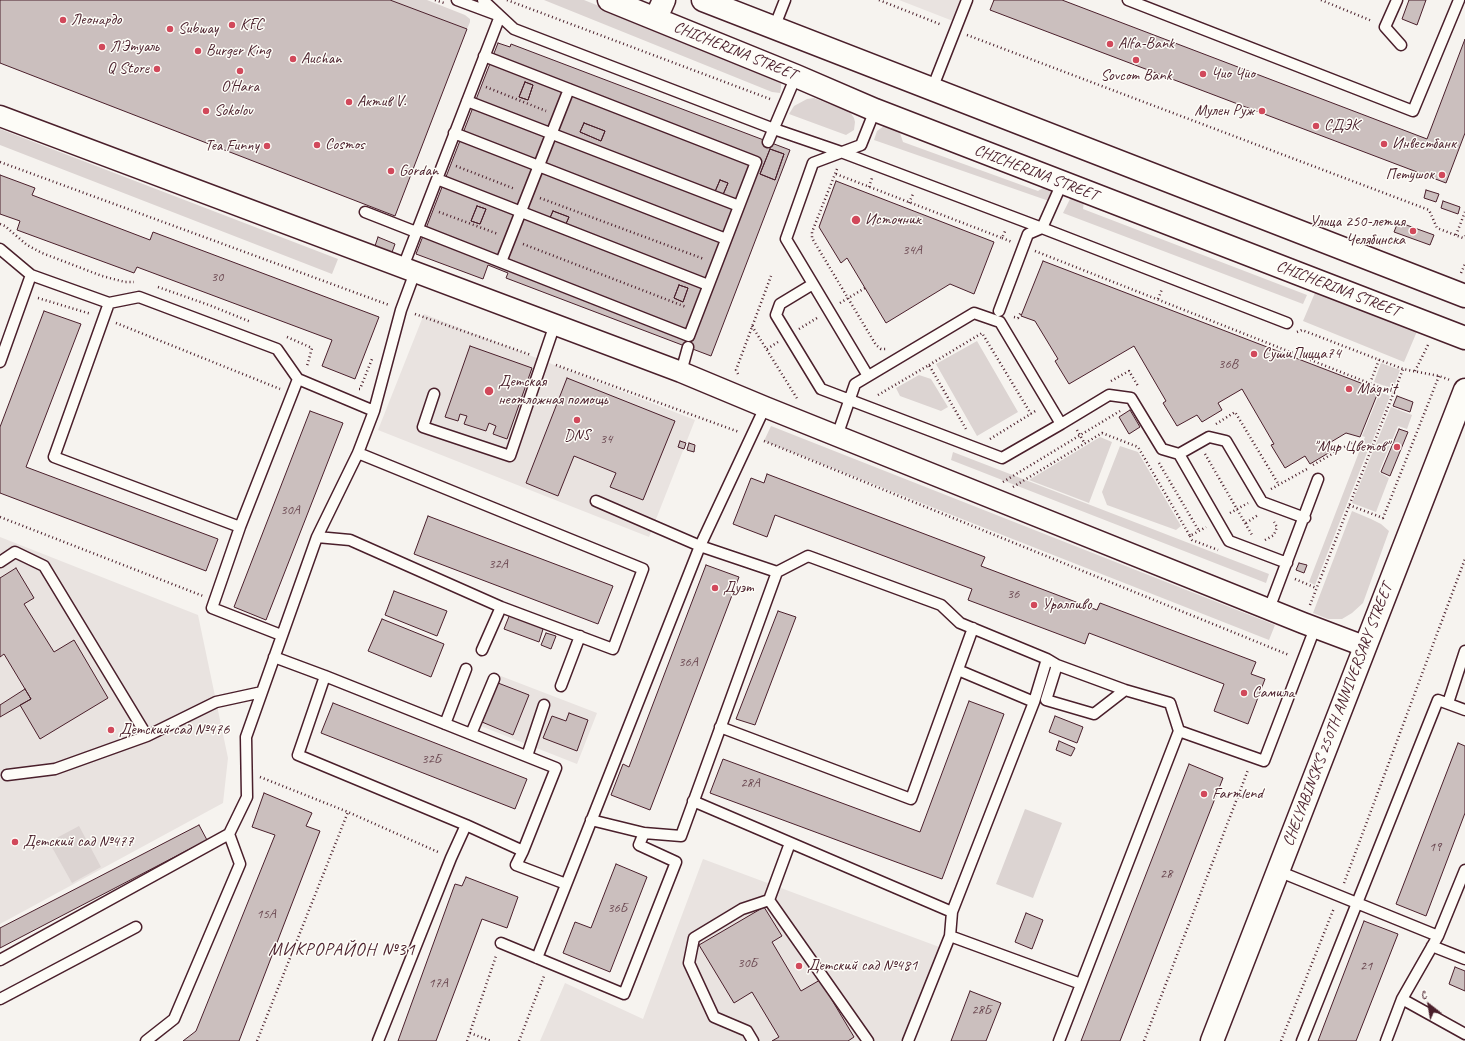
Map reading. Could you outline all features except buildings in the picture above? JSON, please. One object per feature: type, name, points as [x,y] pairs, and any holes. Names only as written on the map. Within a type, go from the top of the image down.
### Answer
[{"type":"main road","name":"CHICHERINA STREET","points":[[609,0],[660,9],[796,76],[875,110],[1465,338]]},
{"type":"main road","points":[[703,0],[1465,296]]},
{"type":"main road","name":"CHELYABINSK'S 250TH ANNIVERSARY STREET","points":[[1212,1041],[1364,646],[1465,390]]},
{"type":"street","points":[[0,116],[681,372],[1309,626],[1364,646]]},
{"type":"lane","points":[[457,0],[500,16]]},
{"type":"lane","points":[[482,0],[514,29],[774,129],[841,152],[1042,228],[1287,323]]},
{"type":"lane","points":[[774,28],[785,0]]},
{"type":"lane","points":[[932,89],[967,0]]},
{"type":"lane","points":[[1128,0],[1413,111],[1459,0]]},
{"type":"lane","points":[[1397,0],[1385,27],[1401,45]]},
{"type":"lane","points":[[0,960],[229,834],[247,797],[246,737],[317,537],[358,453],[374,411],[401,310],[417,231],[500,16]]},
{"type":"lane","points":[[365,212],[501,262],[689,336],[756,162],[484,56]]},
{"type":"lane","points":[[768,142],[796,76]]},
{"type":"lane","points":[[501,262],[569,89]]},
{"type":"lane","points":[[467,101],[739,206]]},
{"type":"lane","points":[[868,376],[786,239],[812,163],[861,145],[875,110]]},
{"type":"lane","points":[[454,133],[726,238]]},
{"type":"lane","points":[[437,180],[708,285]]},
{"type":"lane","points":[[999,311],[1028,234],[1042,228],[1062,183]]},
{"type":"lane","points":[[0,249],[31,275],[109,303],[139,297],[277,349],[298,379],[374,411]]},
{"type":"lane","points":[[0,362],[31,275]]},
{"type":"lane","points":[[813,284],[780,304],[776,315],[821,389],[849,401],[1002,458],[1109,394],[1131,398],[1162,449],[1179,454],[1229,541],[1287,563]]},
{"type":"lane","points":[[109,303],[54,457],[240,527]]},
{"type":"lane","points":[[837,436],[855,384],[974,313],[1000,322],[1061,424]]},
{"type":"lane","points":[[434,394],[423,427],[510,456],[555,324]]},
{"type":"lane","points":[[681,372],[688,347]]},
{"type":"lane","points":[[281,635],[212,608],[240,527],[298,379]]},
{"type":"lane","points":[[537,958],[700,546],[765,407]]},
{"type":"lane","points":[[1179,454],[1209,437],[1226,441],[1262,502],[1305,518]]},
{"type":"lane","points":[[317,537],[350,540],[501,607],[613,649],[643,569],[358,453]]},
{"type":"lane","points":[[1269,609],[1305,518],[1318,479]]},
{"type":"lane","points":[[596,501],[700,546],[777,572]]},
{"type":"lane","points":[[0,562],[15,552],[44,566],[146,736]]},
{"type":"lane","points":[[591,820],[644,833],[681,836],[777,572],[808,556],[941,605],[960,623],[1047,659],[1057,665],[1125,690],[1170,703],[1178,731],[1060,1041]]},
{"type":"lane","points":[[482,650],[501,607]]},
{"type":"lane","points":[[1178,731],[1264,761],[1303,661],[1309,626]]},
{"type":"lane","points":[[720,727],[911,799],[973,628]]},
{"type":"lane","points":[[561,686],[580,636]]},
{"type":"lane","points":[[1448,703],[1465,651]]},
{"type":"lane","points":[[274,656],[556,768],[516,865],[566,884]]},
{"type":"lane","points":[[908,1041],[950,936],[952,912],[1034,702],[1047,659]]},
{"type":"lane","points":[[1057,665],[1046,700],[1094,714],[1125,690]]},
{"type":"lane","points":[[445,724],[466,669]]},
{"type":"lane","points":[[958,670],[1034,702]]},
{"type":"lane","points":[[326,676],[298,755],[466,825],[523,851]]},
{"type":"lane","points":[[471,734],[494,679]]},
{"type":"lane","points":[[7,775],[55,769],[146,736],[216,702],[262,692]]},
{"type":"lane","points":[[1302,1041],[1438,700],[1465,710]]},
{"type":"lane","points":[[527,756],[544,705]]},
{"type":"lane","points":[[693,801],[952,912]]},
{"type":"lane","points":[[378,1041],[466,825]]},
{"type":"lane","points":[[500,944],[624,994],[676,862],[639,845],[644,833]]},
{"type":"lane","points":[[146,1041],[174,1019],[240,864],[229,834]]},
{"type":"lane","points":[[769,900],[790,843]]},
{"type":"lane","points":[[1386,1041],[1402,999],[1438,936],[1465,870]]},
{"type":"lane","points":[[1278,871],[1438,936]]},
{"type":"lane","points":[[753,1041],[747,1031],[714,1017],[689,962],[694,938],[742,909],[769,900]]},
{"type":"lane","points":[[769,900],[868,1041]]},
{"type":"lane","points":[[0,999],[136,927]]},
{"type":"lane","points":[[950,936],[1081,984]]},
{"type":"lane","points":[[1432,946],[1465,959]]},
{"type":"lane","points":[[1402,999],[1465,1034]]},
{"type":"path","points":[[507,0],[773,100],[780,116]]},
{"type":"path","points":[[879,0],[1429,210],[1437,228],[1462,238],[1465,236]]},
{"type":"path","points":[[1321,0],[1385,27]]},
{"type":"path","points":[[474,82],[547,111]]},
{"type":"path","points":[[0,162],[391,306]]},
{"type":"path","points":[[443,162],[716,264]]},
{"type":"path","points":[[838,168],[812,232],[812,238],[876,345],[881,348],[892,348]]},
{"type":"path","points":[[836,174],[1023,246],[1394,393]]},
{"type":"path","points":[[869,187],[870,183]]},
{"type":"path","points":[[909,203],[911,199]]},
{"type":"path","points":[[426,207],[698,311]]},
{"type":"path","points":[[1456,235],[1465,212]]},
{"type":"path","points":[[1002,238],[1007,226]]},
{"type":"path","points":[[1158,300],[1162,289]]},
{"type":"path","points":[[24,294],[103,318],[292,394]]},
{"type":"path","points":[[999,311],[1018,318],[1021,312]]},
{"type":"path","points":[[422,317],[752,436],[1303,661]]},
{"type":"path","points":[[752,326],[800,403]]},
{"type":"path","points":[[870,409],[874,398],[982,333],[1031,414]]},
{"type":"path","points":[[1370,383],[1379,360]]},
{"type":"path","points":[[929,365],[970,435]]},
{"type":"path","points":[[1309,626],[1316,588],[1403,369]]},
{"type":"path","points":[[1348,505],[1383,518],[1439,376]]},
{"type":"path","points":[[988,440],[1041,408]]},
{"type":"path","points":[[1001,483],[1124,409]]},
{"type":"path","points":[[1360,445],[1370,449]]},
{"type":"path","points":[[1204,452],[1255,538]]},
{"type":"path","points":[[1156,458],[1199,532]]},
{"type":"path","points":[[1246,523],[1261,514]]},
{"type":"path","points":[[0,517],[215,600]]},
{"type":"path","points":[[1259,540],[1264,541],[1274,535],[1277,527],[1272,518]]},
{"type":"path","points":[[1281,1041],[1339,896],[1465,559]]},
{"type":"path","points":[[1307,584],[1316,588]]},
{"type":"path","points":[[1144,1041],[1253,757]]},
{"type":"path","points":[[247,771],[348,812],[452,858]]},
{"type":"path","points":[[257,1041],[348,812]]},
{"type":"path","points":[[467,1041],[500,944]]},
{"type":"path","points":[[519,1041],[550,963]]},
{"type":"path","points":[[470,1033],[491,1041]]},
{"type":"shaded area","points":[[390,0],[427,0],[465,15],[470,19],[470,22],[467,29]]},
{"type":"shaded area","points":[[544,0],[584,0],[777,78],[781,83],[780,93],[772,92]]},
{"type":"shaded area","points":[[899,0],[961,0],[953,21]]},
{"type":"shaded area","points":[[814,98],[850,112],[855,122],[854,130],[846,135],[789,114],[794,106],[807,99]]},
{"type":"shaded area","points":[[884,126],[892,126],[899,130],[903,142],[1038,191],[1046,186],[1050,188],[1051,193],[1049,201],[874,140],[877,131]]},
{"type":"shaded area","points":[[0,129],[338,259],[332,274],[0,145]]},
{"type":"shaded area","points":[[1071,197],[1084,202],[1083,209],[1307,295],[1303,304],[1063,213]]},
{"type":"shaded area","points":[[1317,288],[1418,329],[1404,362],[1303,321]]},
{"type":"shaded area","points":[[424,314],[695,420],[649,537],[378,430]]},
{"type":"shaded area","points":[[977,341],[1018,412],[977,436],[936,364]]},
{"type":"shaded area","points":[[1381,363],[1400,370],[1393,389],[1374,382]]},
{"type":"shaded area","points":[[919,375],[931,379],[948,407],[941,411],[900,396],[896,388]]},
{"type":"shaded area","points":[[1380,392],[1390,396],[1370,447],[1362,444],[1365,437],[1362,436]]},
{"type":"shaded area","points":[[1391,407],[1412,415],[1407,429],[1398,426],[1379,472],[1389,478],[1376,512],[1352,503]]},
{"type":"shaded area","points":[[771,426],[1275,625],[1269,640],[764,441]]},
{"type":"shaded area","points":[[1100,437],[1112,442],[1089,503],[1029,480]]},
{"type":"shaded area","points":[[1120,446],[1138,452],[1181,526],[1176,530],[1107,505],[1102,492]]},
{"type":"shaded area","points":[[1361,447],[1368,450],[1315,585],[1309,582]]},
{"type":"shaded area","points":[[953,452],[1269,574],[1266,583],[951,460]]},
{"type":"shaded area","points":[[1352,511],[1381,524],[1389,531],[1363,603],[1352,613],[1342,619],[1328,619],[1313,613]]},
{"type":"shaded area","name":"Детский сад №476","points":[[0,537],[198,615],[228,758],[223,803],[0,924]]},
{"type":"shaded area","points":[[493,673],[597,713],[577,764],[473,723]]},
{"type":"shaded area","points":[[1025,809],[1062,823],[1033,898],[996,884]]},
{"type":"shaded area","points":[[79,826],[101,867],[72,883],[49,842]]},
{"type":"shaded area","name":"Детский сад №481","points":[[703,859],[942,948],[905,1041],[540,1041],[565,983],[643,1019]]},
{"type":"place","name":"Леонардо","points":[[63,20]]},
{"type":"place","name":"KFC","points":[[232,25]]},
{"type":"place","name":"Subway","points":[[170,29]]},
{"type":"place","name":"Alfa-Bank","points":[[1110,44]]},
{"type":"place","name":"Л'Этуаль","points":[[102,47]]},
{"type":"place","name":"Burger King","points":[[198,51]]},
{"type":"place","name":"Auchan","points":[[293,59]]},
{"type":"place","name":"Sovcom Bank","points":[[1136,60]]},
{"type":"place","name":"Q Store","points":[[157,69]]},
{"type":"place","name":"O'Hara","points":[[240,71]]},
{"type":"place","name":"Чио Чио","points":[[1203,74]]},
{"type":"place","name":"Актив V.","points":[[349,102]]},
{"type":"place","name":"Sokolov","points":[[206,111]]},
{"type":"place","name":"Мулен Руж","points":[[1262,111]]},
{"type":"place","name":"СДЭК","points":[[1316,126]]},
{"type":"place","name":"Инвестбанк","points":[[1384,144]]},
{"type":"place","name":"Cosmos","points":[[317,145]]},
{"type":"place","name":"Tea Funny","points":[[267,146]]},
{"type":"place","name":"Gordan","points":[[391,171]]},
{"type":"place","name":"Петушок","points":[[1442,175]]},
{"type":"place","name":"Источник","points":[[856,220]]},
{"type":"place","name":"Улица 250-летия Челябинска","points":[[1413,231]]},
{"type":"place","name":"СушиПицца74","points":[[1254,354]]},
{"type":"place","name":"Magnit","points":[[1349,389]]},
{"type":"place","name":"Детская неотложная помощь","points":[[489,391]]},
{"type":"place","name":"DNS","points":[[577,420]]},
{"type":"place","name":"\"Мир Цветов\"","points":[[1397,447]]},
{"type":"place","name":"Дуэт","points":[[715,588]]},
{"type":"place","name":"Уралпиво","points":[[1034,605]]},
{"type":"place","name":"Самила","points":[[1244,693]]},
{"type":"place","name":"Детский сад №476","points":[[111,730]]},
{"type":"place","name":"Farmlend","points":[[1204,794]]},
{"type":"place","name":"Детский сад №477","points":[[15,842]]},
{"type":"place","name":"Детский сад №481","points":[[799,966]]},
{"type":"district","name":"МИКРОРАЙОН №31","points":[[342,950]]}]
